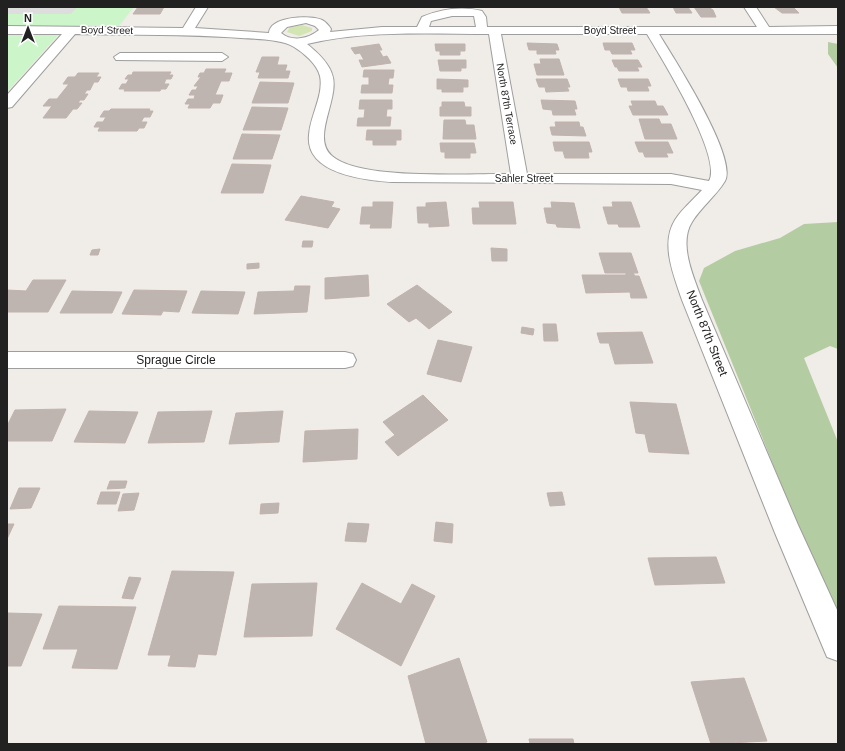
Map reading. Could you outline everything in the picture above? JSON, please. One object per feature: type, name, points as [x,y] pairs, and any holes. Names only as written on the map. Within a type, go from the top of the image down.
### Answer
[{"type":"street","points":[[169,57],[202,7]]},
{"type":"street","points":[[750,7],[765,30]]},
{"type":"street","points":[[422,31],[426,19],[435,15],[476,10]]},
{"type":"street","name":"North 87th Terrace","points":[[476,10],[488,31],[520,178]]},
{"type":"street","points":[[280,29],[285,11],[306,20]]},
{"type":"street","name":"Boyd Street","points":[[7,30],[206,32],[280,29],[306,20],[319,33]]},
{"type":"street","name":"Boyd Street","points":[[280,29],[294,42],[319,33],[382,31],[838,30]]},
{"type":"street","points":[[7,104],[72,30]]},
{"type":"street","name":"North 87th Street","points":[[651,30],[715,149],[720,167],[720,176],[700,204],[688,215],[680,228],[678,243],[681,263],[692,300],[788,533],[838,646]]},
{"type":"street","points":[[319,33],[322,68]]},
{"type":"street","points":[[294,42],[312,56],[322,68]]},
{"type":"street","points":[[120,57],[222,56]]},
{"type":"street","name":"Sahler Street","points":[[322,68],[327,81],[316,136],[316,144],[326,159],[336,166],[354,172],[382,177],[671,178],[712,188]]},
{"type":"street","name":"Sprague Circle","points":[[7,360],[345,360]]},
{"type":"green space","points":[[7,7],[134,7],[119,26],[7,26]]},
{"type":"green space","points":[[302,25],[312,28],[312,31],[299,36],[287,32],[290,27]]},
{"type":"green space","points":[[7,34],[59,34],[7,92]]},
{"type":"green space","points":[[828,42],[838,44],[838,68],[828,54]]},
{"type":"green space","points":[[838,222],[838,349],[830,346],[804,358],[838,442],[838,625],[699,281],[704,268],[735,251],[780,238],[804,224]]},
{"type":"shaded area","points":[[7,7],[77,7],[71,14],[7,14]]},
{"type":"building","points":[[138,7],[164,7],[160,14],[133,14]]},
{"type":"building","points":[[619,7],[646,7],[650,13],[622,13]]},
{"type":"building","points":[[673,7],[688,7],[692,13],[676,13]]},
{"type":"building","points":[[694,7],[708,7],[713,10],[716,17],[701,17]]},
{"type":"building","points":[[774,7],[793,7],[799,13],[782,13]]},
{"type":"building","points":[[527,43],[557,44],[559,50],[555,50],[556,54],[537,54],[537,50],[529,50]]},
{"type":"building","points":[[603,43],[632,43],[635,50],[630,50],[632,54],[612,54],[610,50],[605,50]]},
{"type":"building","points":[[379,44],[382,50],[379,50],[383,57],[387,56],[391,63],[362,67],[359,60],[364,60],[360,53],[355,54],[351,48]]},
{"type":"building","points":[[435,44],[465,44],[465,51],[460,51],[460,55],[440,55],[440,51],[436,51]]},
{"type":"building","points":[[262,57],[279,57],[277,65],[287,65],[285,71],[290,71],[288,78],[258,78],[260,72],[256,72]]},
{"type":"building","points":[[540,59],[559,59],[564,75],[537,75],[534,64],[541,64]]},
{"type":"building","points":[[438,60],[466,60],[466,68],[461,68],[461,71],[440,71]]},
{"type":"building","points":[[612,60],[638,60],[642,67],[637,67],[639,71],[619,71],[617,67],[615,67]]},
{"type":"building","points":[[206,69],[226,69],[224,73],[232,73],[229,81],[221,81],[215,95],[223,95],[220,103],[213,103],[210,108],[188,108],[190,104],[185,104],[188,99],[194,99],[195,95],[189,95],[192,90],[196,90],[198,86],[194,86],[201,77],[198,77],[200,73],[204,73]]},
{"type":"building","points":[[364,70],[394,70],[393,78],[389,78],[388,85],[393,85],[392,93],[361,93],[362,85],[369,85],[369,77],[363,77]]},
{"type":"building","points":[[133,72],[171,72],[169,75],[173,75],[171,79],[166,79],[164,84],[169,84],[166,89],[161,89],[160,91],[124,91],[125,89],[119,89],[122,84],[126,84],[129,79],[125,79],[128,75],[132,75]]},
{"type":"building","points":[[78,73],[99,73],[96,77],[101,77],[98,82],[94,82],[90,90],[87,90],[84,94],[88,94],[84,100],[80,100],[78,103],[82,103],[77,109],[73,109],[66,118],[43,118],[52,106],[43,106],[49,99],[57,99],[69,84],[63,84],[68,77],[75,77]]},
{"type":"building","points":[[437,79],[468,80],[468,87],[463,87],[463,92],[442,92],[442,89],[437,89]]},
{"type":"building","points":[[536,79],[567,79],[570,87],[567,87],[569,91],[546,92],[545,87],[539,87]]},
{"type":"building","points":[[618,79],[648,79],[651,86],[647,86],[649,91],[628,91],[627,87],[621,87]]},
{"type":"building","points":[[260,82],[294,83],[288,103],[252,103]]},
{"type":"building","points":[[360,100],[392,100],[392,109],[387,109],[386,117],[391,117],[390,126],[357,126],[358,118],[364,118],[365,109],[359,109]]},
{"type":"building","points":[[541,100],[575,101],[577,109],[574,109],[576,115],[553,115],[552,110],[543,109]]},
{"type":"building","points":[[631,101],[655,101],[657,106],[663,106],[668,115],[633,115],[629,106],[633,106]]},
{"type":"building","points":[[442,102],[464,102],[465,107],[471,107],[471,116],[440,116],[440,107],[442,107]]},
{"type":"building","points":[[252,107],[288,108],[281,130],[243,130]]},
{"type":"building","points":[[111,109],[150,109],[149,111],[153,111],[150,117],[144,117],[141,122],[147,122],[144,128],[139,128],[137,131],[98,131],[100,127],[94,127],[97,122],[103,122],[106,117],[100,117],[104,111],[109,111]]},
{"type":"building","points":[[639,119],[659,119],[661,124],[671,124],[677,139],[645,139]]},
{"type":"building","points":[[444,120],[465,120],[466,125],[474,125],[476,139],[443,139]]},
{"type":"building","points":[[555,122],[579,122],[580,127],[583,127],[586,136],[552,135],[550,127],[556,127]]},
{"type":"building","points":[[367,130],[401,130],[401,140],[396,140],[396,145],[373,145],[373,140],[366,140]]},
{"type":"building","points":[[242,134],[280,135],[272,159],[233,159]]},
{"type":"building","points":[[553,142],[589,142],[592,152],[588,152],[589,158],[565,158],[563,151],[555,151]]},
{"type":"building","points":[[635,142],[668,142],[673,153],[666,153],[668,157],[645,157],[643,152],[639,152]]},
{"type":"building","points":[[440,143],[474,143],[476,153],[470,153],[470,158],[445,158],[445,152],[441,152]]},
{"type":"building","points":[[232,164],[271,165],[263,193],[221,193]]},
{"type":"building","points":[[301,196],[334,202],[331,207],[340,209],[328,228],[285,220]]},
{"type":"building","points":[[373,202],[393,202],[391,228],[370,228],[371,224],[360,224],[362,207],[373,207]]},
{"type":"building","points":[[446,202],[449,226],[429,227],[429,223],[418,223],[417,207],[426,207],[426,203]]},
{"type":"building","points":[[479,202],[513,202],[516,224],[473,224],[472,208],[480,208]]},
{"type":"building","points":[[551,202],[574,203],[580,228],[557,227],[556,224],[547,223],[544,208],[552,208]]},
{"type":"building","points":[[612,202],[631,202],[640,227],[619,227],[618,224],[608,224],[603,207],[613,207]]},
{"type":"building","points":[[303,241],[313,241],[312,247],[302,247]]},
{"type":"building","points":[[491,248],[507,249],[507,261],[492,261]]},
{"type":"building","points":[[100,249],[98,255],[90,255],[92,250]]},
{"type":"building","points":[[599,253],[631,253],[638,273],[633,273],[635,276],[639,276],[647,298],[631,298],[630,292],[586,293],[582,275],[626,275],[626,273],[605,273]]},
{"type":"building","points":[[259,263],[259,268],[247,269],[247,264]]},
{"type":"building","points":[[368,275],[369,296],[325,299],[325,278]]},
{"type":"building","points":[[33,280],[66,280],[48,312],[7,312],[7,290],[26,291]]},
{"type":"building","points":[[417,285],[452,312],[429,329],[416,318],[409,322],[387,304]]},
{"type":"building","points":[[295,286],[310,286],[307,312],[254,314],[258,292],[294,291]]},
{"type":"building","points":[[134,290],[187,291],[179,312],[163,311],[161,315],[122,314]]},
{"type":"building","points":[[72,291],[122,292],[112,313],[60,313]]},
{"type":"building","points":[[201,291],[245,292],[238,314],[192,313]]},
{"type":"building","points":[[543,324],[556,324],[558,341],[544,341]]},
{"type":"building","points":[[522,327],[534,329],[533,335],[521,333]]},
{"type":"building","points":[[642,332],[653,363],[615,364],[609,343],[600,343],[597,333]]},
{"type":"building","points":[[438,340],[472,347],[461,382],[427,374]]},
{"type":"building","points":[[423,395],[448,420],[398,456],[385,442],[395,435],[383,422]]},
{"type":"building","points":[[630,402],[676,404],[689,454],[649,452],[645,434],[636,433]]},
{"type":"building","points":[[66,409],[52,441],[7,441],[7,426],[15,410]]},
{"type":"building","points":[[89,411],[138,412],[125,443],[74,442]]},
{"type":"building","points":[[212,411],[204,442],[148,443],[158,412]]},
{"type":"building","points":[[283,411],[279,442],[229,444],[236,413]]},
{"type":"building","points":[[358,429],[357,459],[303,462],[305,431]]},
{"type":"building","points":[[110,481],[127,481],[125,488],[107,489]]},
{"type":"building","points":[[19,488],[40,488],[31,508],[10,509]]},
{"type":"building","points":[[101,492],[120,492],[116,504],[97,504]]},
{"type":"building","points":[[562,492],[565,505],[550,506],[547,493]]},
{"type":"building","points":[[139,493],[134,510],[118,511],[123,494]]},
{"type":"building","points":[[279,503],[278,513],[260,514],[261,504]]},
{"type":"building","points":[[436,522],[453,524],[452,543],[434,541]]},
{"type":"building","points":[[348,523],[369,524],[366,542],[345,541]]},
{"type":"building","points":[[7,524],[14,524],[7,539]]},
{"type":"building","points":[[716,557],[725,583],[655,585],[648,558]]},
{"type":"building","points":[[172,571],[234,572],[216,655],[198,654],[195,667],[168,666],[171,655],[148,655]]},
{"type":"building","points":[[129,577],[141,578],[133,599],[122,598]]},
{"type":"building","points":[[317,583],[312,636],[244,637],[252,584]]},
{"type":"building","points":[[362,583],[401,604],[412,584],[435,596],[401,666],[336,629]]},
{"type":"building","points":[[59,606],[136,607],[117,669],[72,668],[78,649],[43,649]]},
{"type":"building","points":[[7,613],[42,614],[21,666],[7,666]]},
{"type":"building","points":[[459,658],[487,742],[481,744],[426,744],[408,676]]},
{"type":"building","points":[[744,678],[767,741],[711,744],[691,682]]},
{"type":"building","points":[[529,739],[573,739],[574,744],[530,744]]}]
